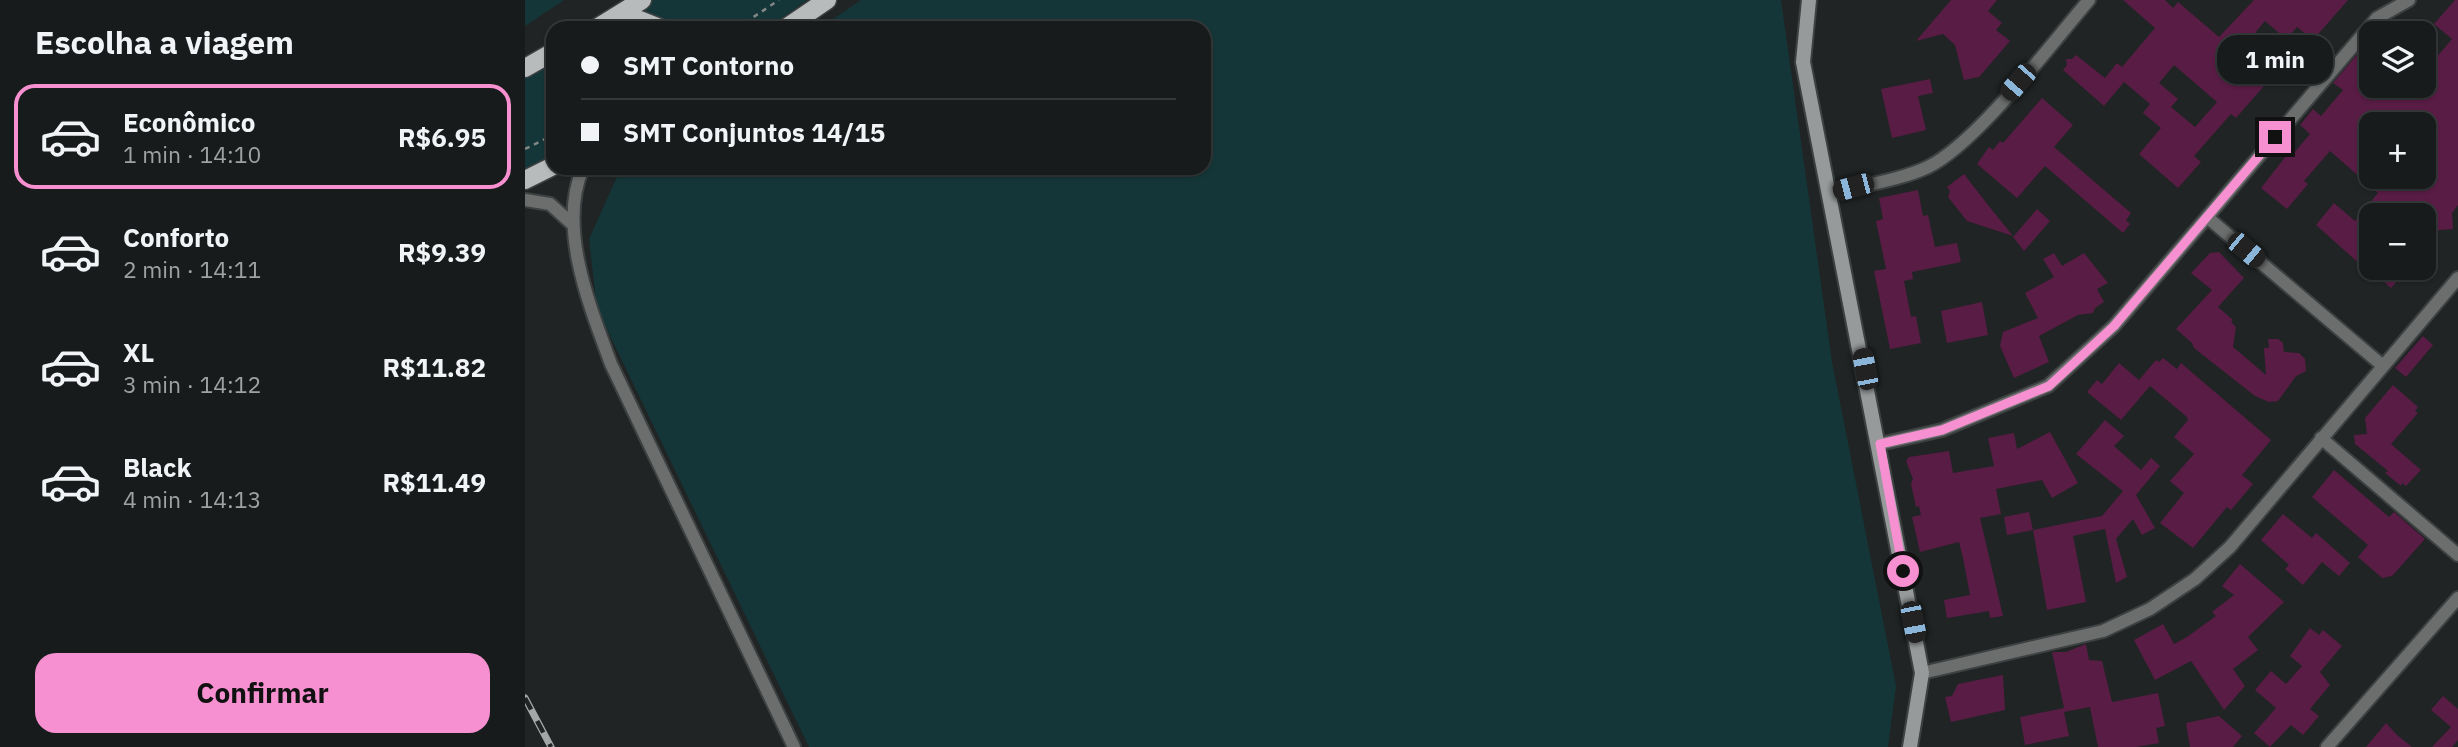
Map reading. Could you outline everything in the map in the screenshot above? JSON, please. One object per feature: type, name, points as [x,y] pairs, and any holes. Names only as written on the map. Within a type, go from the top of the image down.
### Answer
[{"type":"main road","points":[[609,21],[642,0]]},
{"type":"main road","points":[[796,21],[827,0]]},
{"type":"main road","points":[[525,68],[546,56]]},
{"type":"main road","points":[[525,180],[546,170]]},
{"type":"street","points":[[1809,0],[1803,62],[1880,444],[1922,673],[1910,747]]},
{"type":"street","points":[[1829,194],[1927,168],[1947,156],[2000,103],[2089,0]]},
{"type":"street","points":[[1880,444],[1942,430],[2049,386],[2114,326],[2377,18],[2409,0]]},
{"type":"street","points":[[581,175],[574,197],[571,223],[592,313],[611,364],[795,747]]},
{"type":"street","points":[[525,200],[550,204],[571,223]]},
{"type":"street","points":[[2207,217],[2383,366]]},
{"type":"street","points":[[1922,673],[2103,631],[2150,609],[2195,579],[2230,547],[2458,278]]},
{"type":"street","points":[[2321,438],[2458,555]]},
{"type":"street","points":[[2327,747],[2458,598]]},
{"type":"path","points":[[748,21],[779,0]]},
{"type":"path","points":[[525,149],[546,138]]},
{"type":"shaded area","points":[[525,0],[564,0],[525,26]]},
{"type":"shaded area","points":[[642,0],[807,0],[778,21],[645,21],[637,18]]},
{"type":"shaded area","points":[[861,0],[1781,0],[1832,362],[1896,686],[1888,747],[809,747],[597,309],[589,239],[618,175],[1211,175],[1211,21],[830,21]]},
{"type":"shaded area","points":[[546,54],[546,170],[525,181],[525,65]]},
{"type":"building","points":[[1951,0],[1997,0],[1988,11],[2002,23],[1996,30],[2010,41],[1979,77],[1964,80],[1955,45],[1943,34],[1916,41]]},
{"type":"building","points":[[2123,0],[2165,0],[2173,8],[2178,2],[2219,37],[2254,0],[2348,0],[2313,40],[2297,27],[2286,39],[2265,21],[2245,45],[2276,72],[2236,118],[2231,114],[2194,156],[2201,162],[2178,188],[2139,154],[2161,128],[2143,113],[2150,104],[2124,82],[2104,106],[2063,70],[2067,65],[2066,59],[2072,59],[2076,55],[2105,78],[2117,63],[2122,67],[2155,28]],"holes":[[[2174,65],[2217,102],[2195,127],[2171,107],[2178,99],[2159,83]]]},
{"type":"building","points":[[2455,0],[2458,0],[2458,205],[2452,213],[2453,229],[2439,230],[2436,234],[2436,203],[2370,203],[2378,193],[2373,189],[2436,189],[2436,112],[2359,112],[2359,176],[2330,151],[2304,181],[2308,184],[2287,209],[2261,188],[2290,151],[2293,154],[2310,134],[2300,125],[2313,109],[2321,116],[2343,90],[2333,83],[2359,52],[2359,98],[2436,98],[2436,58],[2452,39],[2436,26],[2436,22]]},
{"type":"building","points":[[1930,79],[1933,93],[1918,96],[1926,130],[1892,138],[1881,89]]},
{"type":"building","points":[[2042,98],[2073,125],[2054,147],[2131,213],[2126,220],[2130,224],[2123,233],[2045,166],[2017,198],[1977,164],[1989,147],[1993,150],[2000,141],[2003,143]]},
{"type":"building","points":[[1964,174],[2013,236],[1967,221],[1948,197],[1950,191],[1947,187]]},
{"type":"building","points":[[1918,190],[1923,216],[1928,215],[1935,247],[1957,243],[1961,262],[1912,272],[1913,279],[1904,281],[1911,317],[1916,316],[1921,343],[1890,349],[1874,271],[1886,269],[1876,221],[1883,219],[1879,198]]},
{"type":"building","points":[[2334,203],[2355,221],[2359,216],[2359,263],[2316,225]]},
{"type":"building","points":[[2037,209],[2050,221],[2024,251],[2013,237]]},
{"type":"building","points":[[2219,252],[2244,278],[2218,307],[2233,320],[2231,322],[2236,327],[2233,347],[2266,375],[2264,348],[2269,348],[2268,339],[2278,339],[2283,343],[2284,352],[2299,353],[2305,359],[2306,371],[2296,376],[2278,401],[2269,402],[2255,396],[2194,348],[2176,329],[2212,290],[2191,273],[2210,253]]},
{"type":"building","points":[[2054,253],[2062,266],[2084,253],[2108,283],[2097,289],[2104,302],[2095,308],[2093,313],[2078,315],[2039,336],[2049,362],[2014,378],[2000,346],[2003,332],[2038,318],[2025,293],[2054,277],[2043,259]]},
{"type":"building","points":[[2382,280],[2398,280],[2391,288]]},
{"type":"building","points":[[1982,302],[1988,335],[1947,343],[1941,311]]},
{"type":"building","points":[[2423,336],[2433,345],[2406,377],[2395,368]]},
{"type":"building","points":[[2163,358],[2177,369],[2181,363],[2271,440],[2242,475],[2253,484],[2231,510],[2227,507],[2193,548],[2160,523],[2184,493],[2170,481],[2194,454],[2174,437],[2188,420],[2187,417],[2150,386],[2121,420],[2087,392],[2097,380],[2102,384],[2119,363],[2139,380],[2156,360],[2159,362]]},
{"type":"building","points":[[2393,385],[2418,407],[2415,411],[2418,413],[2391,444],[2421,470],[2406,486],[2402,483],[2401,486],[2385,473],[2388,471],[2355,444],[2354,435],[2367,434],[2365,418]]},
{"type":"building","points":[[2105,420],[2124,436],[2114,446],[2141,470],[2151,458],[2160,466],[2136,495],[2155,528],[2142,535],[2133,519],[2116,539],[2127,577],[2116,583],[2105,529],[2073,536],[2086,602],[2047,610],[2033,530],[2102,516],[2123,491],[2076,454]]},
{"type":"building","points":[[2050,432],[2078,483],[2052,498],[2042,480],[1996,489],[2001,514],[1980,518],[2003,616],[1990,618],[1989,611],[1947,618],[1944,600],[1970,595],[1959,542],[1920,552],[1912,517],[1921,515],[1919,506],[1916,507],[1911,484],[1913,479],[1906,461],[1909,457],[1949,451],[1953,473],[1994,466],[1988,438],[2014,433],[2017,449]]},
{"type":"building","points":[[2334,470],[2389,517],[2394,512],[2425,539],[2392,576],[2382,578],[2358,557],[2368,545],[2312,497]]},
{"type":"building","points":[[2029,512],[2033,530],[2007,535],[2004,517]]},
{"type":"building","points":[[2283,514],[2312,538],[2316,533],[2350,563],[2339,576],[2322,562],[2303,585],[2285,569],[2289,565],[2261,540]]},
{"type":"building","points":[[2240,564],[2284,602],[2248,637],[2258,650],[2233,669],[2245,686],[2224,710],[2191,661],[2155,680],[2134,640],[2163,624],[2174,644],[2187,637],[2216,616],[2212,612],[2234,595],[2222,586]]},
{"type":"building","points":[[2310,628],[2319,635],[2323,630],[2342,646],[2320,672],[2330,685],[2310,709],[2319,716],[2303,735],[2291,725],[2270,747],[2254,733],[2276,708],[2255,690],[2271,671],[2286,684],[2302,666],[2290,656]]},
{"type":"building","points":[[2086,644],[2089,660],[2102,661],[2112,702],[2158,693],[2165,726],[2156,728],[2159,743],[2136,747],[2098,747],[2090,707],[2064,712],[2069,736],[2025,745],[2020,717],[2064,708],[2052,652],[2066,652]]},
{"type":"building","points":[[2003,675],[2005,710],[1951,722],[1945,697],[1952,696],[1958,684]]},
{"type":"building","points":[[2443,696],[2458,709],[2458,740],[2452,747],[2432,747],[2451,727],[2431,710]]},
{"type":"building","points":[[2219,716],[2242,736],[2233,747],[2190,747],[2186,723]]},
{"type":"building","points":[[2386,723],[2397,735],[2412,747],[2366,747]]},
{"type":"railway","points":[[525,698],[551,747]]},
{"type":"route","points":[[1903,571],[1880,444],[1942,430],[2049,386],[2114,326],[2275,137]]}]
